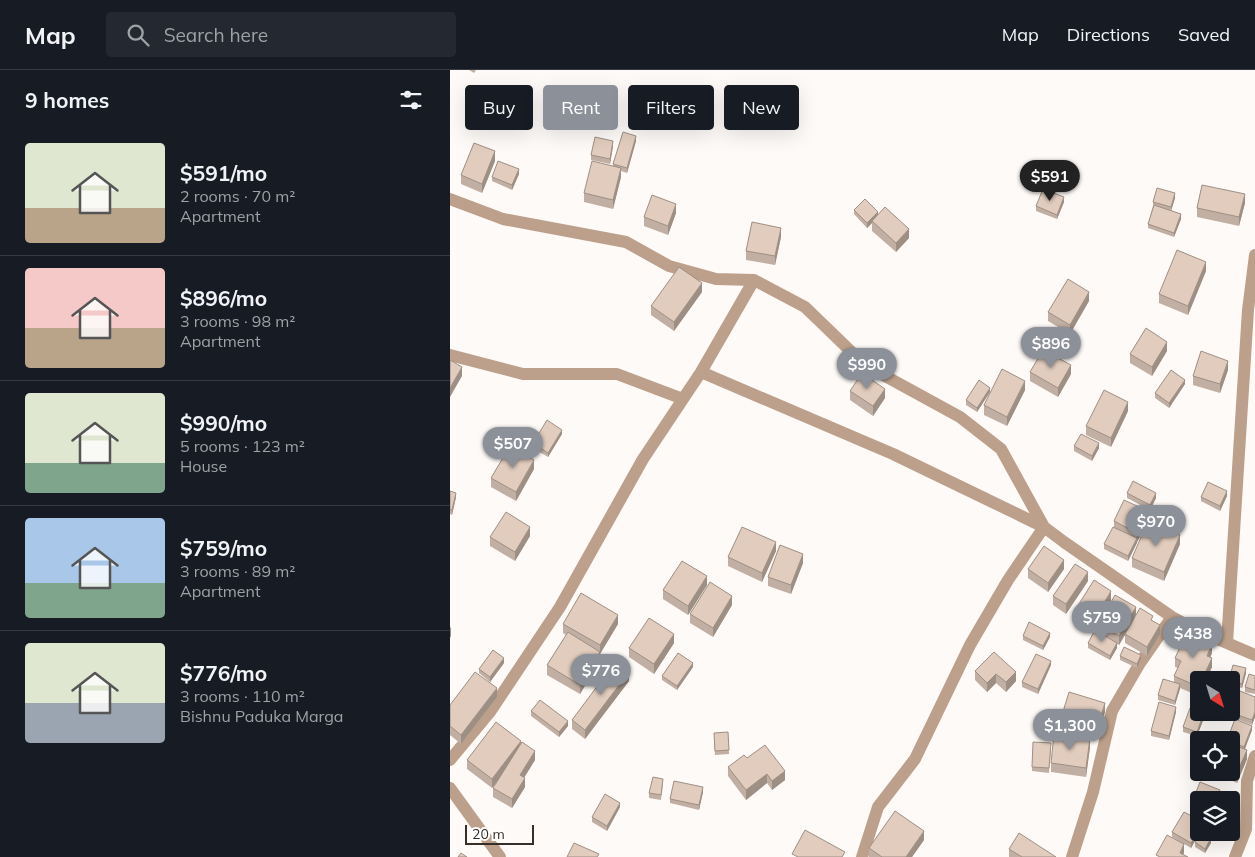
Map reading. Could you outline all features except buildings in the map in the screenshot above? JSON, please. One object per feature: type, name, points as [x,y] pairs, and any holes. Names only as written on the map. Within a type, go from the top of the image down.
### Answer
[{"type":"street","points":[[450,199],[503,219],[626,242],[670,266],[716,279],[754,280],[805,307],[865,365],[960,417],[1001,448],[1044,527]]},
{"type":"street","points":[[1227,644],[1248,310],[1255,255]]},
{"type":"street","points":[[450,760],[490,712],[560,607],[643,459],[701,372],[754,280]]},
{"type":"street","points":[[450,355],[523,374],[617,374],[683,399]]},
{"type":"street","points":[[701,372],[893,454],[1044,527],[1172,617],[1200,632],[1255,655]]},
{"type":"street","points":[[862,857],[878,807],[916,759],[970,645],[1008,580],[1044,527]]},
{"type":"street","points":[[1072,857],[1094,792],[1112,711],[1140,664],[1172,617]]},
{"type":"street","points":[[1235,857],[1246,829],[1247,782],[1255,756]]},
{"type":"street","points":[[452,797],[500,857]]}]
